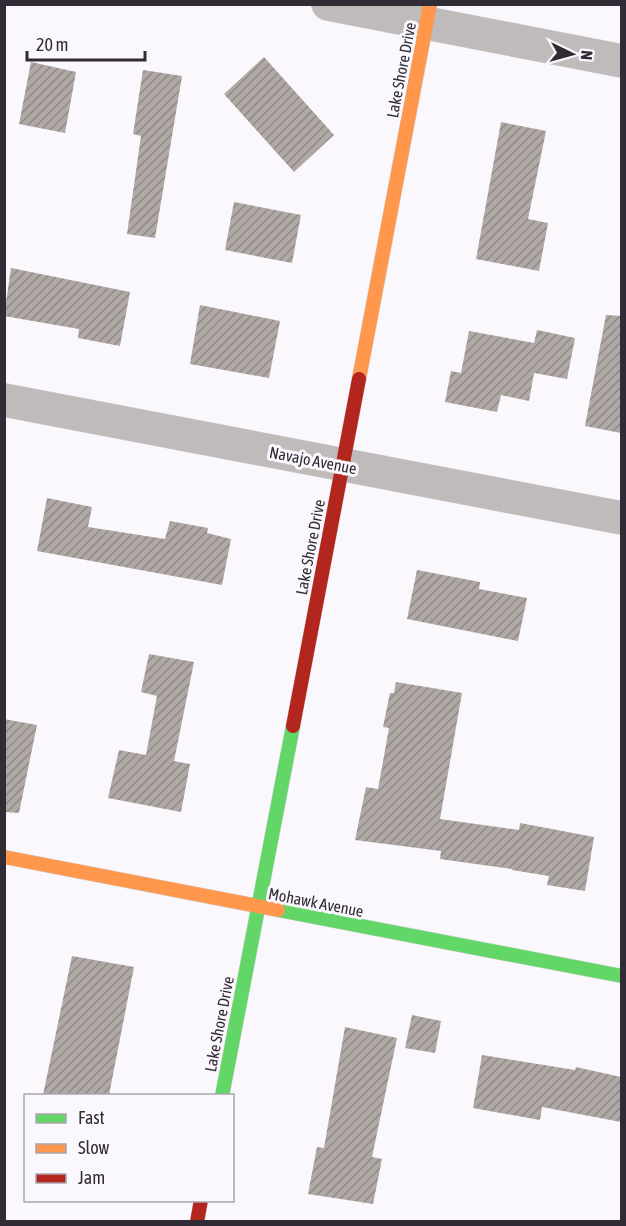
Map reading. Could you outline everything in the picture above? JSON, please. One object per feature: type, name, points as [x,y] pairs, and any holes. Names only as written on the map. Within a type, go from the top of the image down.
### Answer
[{"type":"street","points":[[328,4],[428,14],[621,61]]},
{"type":"street","name":"Lake Shore Drive","points":[[222,1094],[428,14]]},
{"type":"street","name":"Navajo Avenue","points":[[4,400],[621,518]]},
{"type":"street","name":"Mohawk Avenue","points":[[4,857],[258,908],[621,976]]},
{"type":"street","points":[[197,1221],[201,1202]]},
{"type":"building","points":[[264,57],[334,135],[294,172],[224,94]]},
{"type":"building","points":[[31,62],[76,72],[65,133],[19,124]]},
{"type":"building","points":[[143,70],[182,76],[155,238],[127,234],[141,136],[133,134]]},
{"type":"building","points":[[501,122],[546,131],[528,219],[548,223],[539,271],[476,259]]},
{"type":"building","points":[[234,202],[301,215],[292,263],[225,250]]},
{"type":"building","points":[[11,268],[130,292],[120,346],[78,338],[79,329],[4,316]]},
{"type":"building","points":[[200,305],[280,321],[269,378],[190,364]]},
{"type":"building","points":[[606,315],[621,316],[621,433],[585,426]]},
{"type":"building","points":[[537,330],[575,338],[567,379],[534,373],[529,401],[501,395],[497,412],[445,402],[451,371],[461,373],[469,331],[534,343]]},
{"type":"building","points":[[47,498],[92,507],[88,527],[165,539],[170,521],[208,528],[207,533],[231,539],[222,585],[37,551]]},
{"type":"building","points":[[417,570],[480,582],[479,589],[527,598],[518,641],[407,619]]},
{"type":"building","points":[[149,654],[194,662],[174,761],[190,764],[181,812],[108,798],[119,750],[146,755],[157,696],[141,692]]},
{"type":"building","points":[[396,682],[462,693],[440,819],[519,830],[520,823],[594,837],[585,891],[547,885],[549,876],[440,859],[441,851],[355,840],[366,787],[378,789],[389,728],[383,727],[390,693],[394,693]]},
{"type":"building","points":[[4,719],[37,725],[19,813],[4,812]]},
{"type":"building","points":[[72,956],[134,967],[109,1094],[43,1094]]},
{"type":"building","points":[[412,1015],[441,1021],[435,1053],[405,1048]]},
{"type":"building","points":[[345,1027],[397,1038],[372,1157],[382,1159],[373,1204],[308,1194],[317,1147],[324,1148]]},
{"type":"building","points":[[482,1055],[575,1070],[576,1067],[621,1077],[621,1122],[542,1107],[540,1120],[473,1108]]},
{"type":"traffic: fast","points":[[222,1094],[293,726]]},
{"type":"traffic: fast","points":[[278,910],[622,976]]},
{"type":"traffic: slow","points":[[359,379],[430,4]]},
{"type":"traffic: slow","points":[[4,857],[278,910]]},
{"type":"traffic: jam","points":[[293,726],[359,379]]},
{"type":"traffic: jam","points":[[197,1222],[201,1202]]}]
